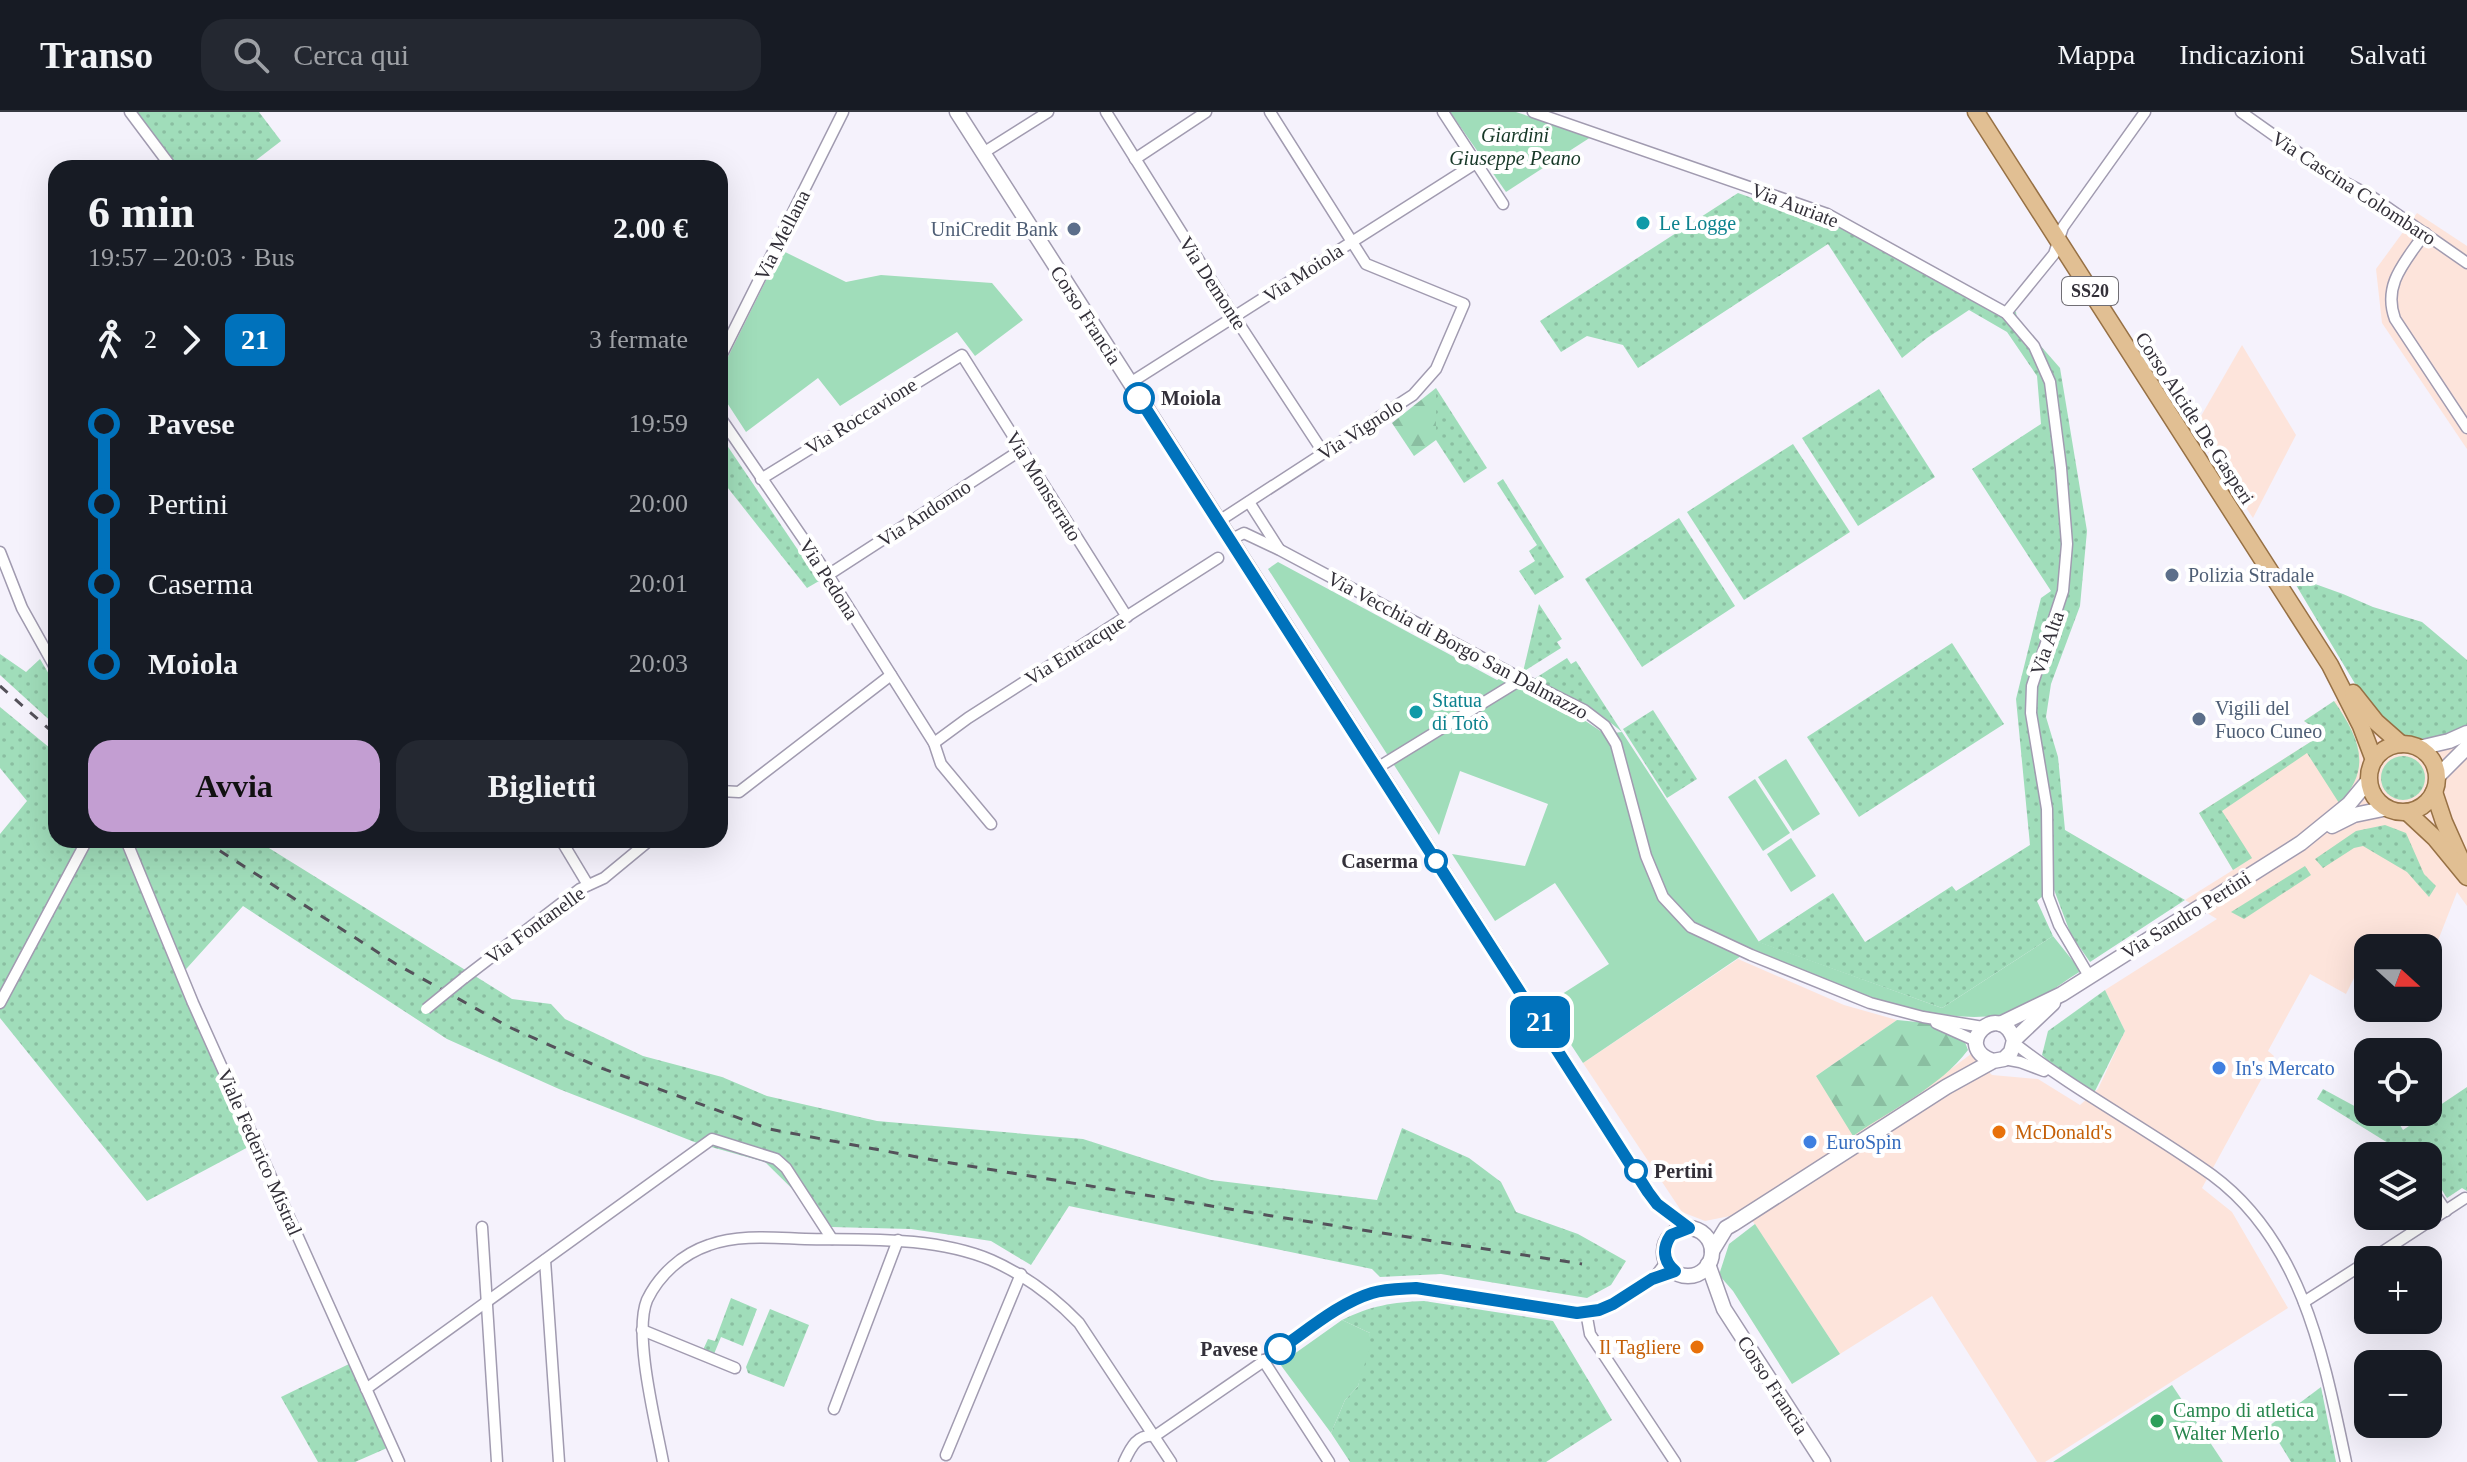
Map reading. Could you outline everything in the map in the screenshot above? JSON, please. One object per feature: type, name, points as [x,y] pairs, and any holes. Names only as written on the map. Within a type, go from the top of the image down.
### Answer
[{"type":"main road","name":"Corso Francia","points":[[957,112],[1657,1204],[1667,1241]]},
{"type":"main road","name":"Corso Alcide De Gasperi","points":[[1976,112],[2330,665],[2361,726],[2374,760]]},
{"type":"main road","name":"Corso Alcide De Gasperi","points":[[2330,665],[2376,722],[2401,744]]},
{"type":"main road","points":[[2467,733],[2419,748],[2401,744],[2391,746],[2374,760],[2369,780],[2372,791],[2388,808],[2407,812],[2467,875]]},
{"type":"main road","points":[[2407,812],[2428,802],[2436,785],[2467,747]]},
{"type":"main road","points":[[2419,748],[2432,760],[2444,822],[2467,875]]},
{"type":"main road","name":"Via Sandro Pertini","points":[[2310,837],[2349,804],[2369,780]]},
{"type":"main road","name":"Via Sandro Pertini","points":[[2000,1024],[2062,994],[2310,837],[2354,815],[2388,808]]},
{"type":"main road","name":"Via Sandro Pertini","points":[[2014,1042],[2062,994]]},
{"type":"main road","points":[[1726,1228],[1677,1231],[1667,1241],[1665,1255],[1671,1266],[1693,1275],[1710,1257],[1726,1228],[1946,1087],[2011,1052],[2014,1042],[2012,1033],[2000,1024],[1991,1023],[1983,1027],[1976,1046],[1946,1087]]},
{"type":"main road","points":[[1976,1046],[1984,1058],[1998,1060]]},
{"type":"main road","name":"Corso Francia","points":[[1657,1204],[1695,1230]]},
{"type":"main road","points":[[1695,1230],[1707,1238],[1710,1257]]},
{"type":"main road","name":"Corso Francia","points":[[1710,1257],[1724,1309]]},
{"type":"main road","name":"Corso Francia","points":[[1693,1275],[1724,1309],[1823,1462]]},
{"type":"street","points":[[130,112],[166,160]]},
{"type":"street","name":"Via Mellana","points":[[728,342],[843,112]]},
{"type":"street","points":[[983,153],[1048,112]]},
{"type":"street","name":"Via Demonte","points":[[1106,112],[1323,452]]},
{"type":"street","points":[[1135,159],[1206,112]]},
{"type":"street","points":[[1270,112],[1352,241]]},
{"type":"street","points":[[1443,112],[1503,204]]},
{"type":"street","name":"Via Auriate","points":[[1533,112],[1827,214],[2006,313]]},
{"type":"street","points":[[2006,313],[2054,254],[2063,227],[2145,112]]},
{"type":"street","name":"Via Cascina Colombaro","points":[[2241,112],[2327,173],[2371,196],[2467,263]]},
{"type":"street","name":"Via Moiola","points":[[1130,383],[1476,163]]},
{"type":"street","points":[[2425,233],[2395,275],[2390,305],[2395,319],[2467,428]]},
{"type":"street","name":"Via Vignolo","points":[[1219,521],[1413,395],[1427,381],[1444,355],[1464,304],[1366,264],[1352,241]]},
{"type":"street","name":"Via Alta","points":[[2006,313],[2040,356],[2050,382],[2056,419],[2067,568],[2058,610],[2032,686],[2031,713],[2047,809],[2048,896],[2059,925],[2089,976]]},
{"type":"street","name":"Via Monserrato","points":[[962,355],[1127,617]]},
{"type":"street","name":"Via Roccavione","points":[[761,479],[962,355]]},
{"type":"street","name":"Via Pedona","points":[[728,429],[828,575],[934,743],[941,764],[991,824]]},
{"type":"street","name":"Via Andonno","points":[[828,575],[1021,450]]},
{"type":"street","points":[[1249,502],[1280,550]]},
{"type":"street","name":"Via Vecchia di Borgo San Dalmazzo","points":[[1230,540],[1244,533],[1280,550],[1584,710],[1605,726],[1616,744],[1646,856],[1663,897],[1691,927],[1870,1003],[1923,1017],[1983,1027]]},
{"type":"street","points":[[0,552],[22,608],[48,655]]},
{"type":"street","name":"Via Entracque","points":[[934,743],[1218,558]]},
{"type":"street","points":[[728,791],[739,792],[891,675]]},
{"type":"street","points":[[1377,768],[1522,679]]},
{"type":"street","points":[[0,1003],[83,848]]},
{"type":"street","name":"Viale Federico Mistral","points":[[129,848],[193,1003],[399,1462]]},
{"type":"street","points":[[566,848],[588,885]]},
{"type":"street","name":"Via Fontanelle","points":[[424,1012],[464,978],[588,885],[604,878],[640,848]]},
{"type":"street","name":"Via Vecchia di Borgo San Dalmazzo","points":[[1923,1017],[1976,1046]]},
{"type":"street","points":[[2014,1042],[2056,1076],[2214,1177],[2261,1223],[2286,1265],[2314,1324],[2346,1462]]},
{"type":"street","points":[[1998,1060],[2020,1062],[2056,1076]]},
{"type":"street","points":[[366,1389],[712,1139],[776,1159],[786,1168],[832,1239]]},
{"type":"street","points":[[2391,1246],[2465,1198]]},
{"type":"street","points":[[2442,1205],[2446,1211]]},
{"type":"street","points":[[482,1227],[497,1462]]},
{"type":"street","points":[[663,1462],[642,1330],[644,1307],[658,1282],[683,1258],[709,1244],[741,1238],[898,1240],[988,1259],[1021,1274],[1079,1323],[1171,1462]]},
{"type":"street","points":[[834,1409],[898,1240]]},
{"type":"street","points":[[545,1260],[559,1462]]},
{"type":"street","points":[[1124,1462],[1137,1440],[1145,1435],[1155,1436],[1341,1308],[1372,1293],[1416,1288],[1565,1312],[1586,1312],[1613,1304],[1671,1266]]},
{"type":"street","points":[[2304,1302],[2354,1270]]},
{"type":"street","points":[[946,1455],[1021,1274]]},
{"type":"street","points":[[1586,1312],[1590,1334],[1670,1460]]},
{"type":"street","points":[[642,1330],[735,1368]]},
{"type":"street","points":[[1263,1360],[1329,1462]]},
{"type":"shaded area","points":[[2417,213],[2467,246],[2467,449],[2382,323],[2376,269]]},
{"type":"shaded area","points":[[2242,345],[2296,435],[2253,518],[2193,430]]},
{"type":"shaded area","points":[[2357,687],[2443,739],[2467,726],[2467,906],[2457,892],[2441,934],[2354,934],[2354,978],[2346,994],[2310,974],[2268,1051],[2274,1056],[2202,1188],[2232,1212],[2288,1308],[2045,1462],[2037,1462],[1932,1296],[1840,1354],[1744,1208],[1730,1216],[1705,1221],[1682,1212],[1583,1063],[1738,959],[1844,1005],[1897,1020],[1816,1076],[1940,1077],[1971,1054],[1992,1075],[2038,1079],[2080,1105],[2098,1089],[2125,1031],[2105,990],[2217,919],[2185,900],[2233,870],[2199,813],[2323,734],[2304,721]]},
{"type":"green space","points":[[136,112],[259,112],[281,141],[256,160],[172,160]]},
{"type":"green space","name":"Giardini Giuseppe Peano","points":[[1450,112],[1516,112],[1591,137],[1506,192]]},
{"type":"green space","points":[[1738,193],[1808,218],[1826,228],[1835,215],[2016,312],[2017,319],[2060,368],[2087,531],[2080,606],[2051,684],[2046,717],[2058,757],[2065,830],[2185,900],[2090,962],[2071,935],[2053,887],[2037,901],[2053,936],[1942,1008],[1758,942],[1833,893],[1865,942],[1952,886],[1956,891],[2030,845],[2016,699],[2041,598],[2051,591],[1972,469],[2041,424],[2037,376],[2007,332],[1969,310],[1902,358],[1828,244],[1638,368],[1623,345],[1587,336],[1561,352],[1540,321]]},
{"type":"green space","points":[[781,250],[846,282],[881,275],[992,283],[1023,320],[975,356],[957,332],[840,406],[818,378],[746,432],[728,404],[728,357]]},
{"type":"green space","points":[[1436,388],[1487,468],[1464,483],[1436,440]]},
{"type":"green space","points":[[1436,388],[1436,440],[1414,456],[1392,423]]},
{"type":"green space","points":[[1879,389],[1935,477],[1858,526],[1802,438]]},
{"type":"green space","points":[[1793,444],[1850,532],[1744,600],[1687,512]]},
{"type":"green space","points":[[728,447],[819,581],[807,588],[728,488]]},
{"type":"green space","points":[[1503,479],[1564,577],[1535,595],[1519,571],[1535,561],[1529,551],[1537,545],[1497,483]]},
{"type":"green space","points":[[1679,518],[1735,606],[1642,667],[1585,579]]},
{"type":"green space","points":[[1278,562],[1497,680],[1503,677],[1563,706],[1605,734],[1622,732],[1759,942],[1942,1008],[2053,936],[2081,971],[2018,1010],[1988,1016],[1955,1016],[1882,1001],[1750,950],[1583,1063],[1545,1005],[1609,964],[1555,883],[1495,921],[1452,854],[1525,866],[1548,804],[1460,771],[1439,835],[1268,569]]},
{"type":"green space","points":[[2290,575],[2422,622],[2467,660],[2467,726],[2443,739],[2418,742],[2392,733],[2357,687]]},
{"type":"green space","points":[[1539,604],[1562,639],[1557,642],[1561,648],[1523,672]]},
{"type":"green space","points":[[1952,643],[2004,724],[1859,817],[1807,737]]},
{"type":"green space","points":[[0,654],[26,672],[40,659],[48,672],[48,719],[0,675]]},
{"type":"green space","points":[[1567,658],[1571,664],[1576,661],[1622,732],[1601,715],[1534,679]]},
{"type":"green space","points":[[2334,701],[2350,727],[2359,752],[2359,765],[2350,790],[2339,803],[2307,753],[2222,811],[2252,858],[2233,870],[2199,813],[2323,734],[2304,721]]},
{"type":"green space","points":[[0,707],[48,746],[48,848],[269,848],[512,999],[551,1004],[565,1019],[643,1056],[722,1077],[767,1096],[877,1121],[1083,1139],[1211,1180],[1377,1200],[1402,1128],[1469,1158],[1501,1182],[1516,1212],[1578,1234],[1626,1261],[1611,1285],[1587,1298],[1441,1274],[1380,1277],[1372,1269],[1069,1206],[1031,1265],[991,1241],[911,1229],[831,1227],[765,1162],[697,1143],[559,1089],[447,1039],[243,906],[178,978],[252,1145],[147,1201],[0,1018],[0,834],[27,801],[0,768]]},
{"type":"green space","points":[[1653,710],[1697,779],[1667,798],[1623,729]]},
{"type":"green space","points":[[2403,756],[2418,763],[2425,778],[2418,793],[2403,800],[2388,793],[2381,778],[2388,763]]},
{"type":"green space","points":[[1786,759],[1820,814],[1793,831],[1758,777]]},
{"type":"green space","points":[[1755,779],[1790,833],[1763,851],[1728,797]]},
{"type":"green space","points":[[2385,825],[2406,833],[2424,874],[2436,886],[2429,897],[2407,872],[2363,846],[2354,848],[2323,868],[2315,859],[2356,831]]},
{"type":"green space","points":[[1791,838],[1816,876],[1791,892],[1767,854]]},
{"type":"green space","points":[[2305,866],[2311,875],[2244,919],[2231,912]]},
{"type":"green space","points":[[2105,990],[2125,1031],[2094,1093],[2054,1067],[2042,1055],[2048,1031]]},
{"type":"green space","points":[[1897,1020],[1928,1023],[1963,1037],[1968,1050],[1929,1087],[1853,1136],[1816,1076]]},
{"type":"green space","points":[[2467,1087],[2467,1191],[2462,1188],[2447,1198],[2442,1190],[2442,1142],[2386,1142],[2361,1126],[2401,1126],[2403,1130],[2409,1126],[2442,1126],[2442,1104]]},
{"type":"green space","points":[[2323,1089],[2354,1106],[2354,1122],[2317,1099]]},
{"type":"green space","points":[[1755,1224],[1840,1354],[1792,1384],[1733,1291],[1719,1275],[1729,1244]]},
{"type":"green space","points":[[731,1298],[757,1309],[743,1346],[721,1337],[714,1354],[703,1350],[708,1339],[715,1341]]},
{"type":"green space","points":[[1424,1301],[1553,1321],[1612,1420],[1546,1462],[1350,1462],[1331,1433],[1345,1400],[1358,1386],[1370,1333],[1342,1320],[1382,1306]]},
{"type":"green space","points":[[770,1309],[809,1325],[784,1387],[748,1373],[746,1367]]},
{"type":"green space","points":[[1342,1320],[1370,1333],[1369,1350],[1358,1386],[1345,1400],[1331,1433],[1280,1364]]},
{"type":"green space","points":[[349,1364],[387,1448],[355,1462],[318,1462],[281,1397]]},
{"type":"green space","name":"Campo di atletica Walter Merlo","points":[[2172,1385],[2223,1462],[2053,1462]]},
{"type":"green space","points":[[2321,1387],[2336,1462],[2291,1462],[2269,1426]]},
{"type":"railway","points":[[0,686],[48,728]]},
{"type":"railway","points":[[215,848],[396,964],[509,1027],[601,1068],[769,1129],[933,1160],[1582,1264]]},
{"type":"bus line","name":"21","points":[[1139,398],[1648,1192],[1657,1204],[1689,1228],[1671,1235],[1665,1247],[1667,1261],[1675,1271],[1652,1279],[1599,1310],[1565,1312],[1416,1288],[1372,1293],[1341,1308],[1280,1349]]},
{"type":"place","name":"Le Logge","points":[[1643,223]]},
{"type":"place","name":"UniCredit Bank","points":[[1074,229]]},
{"type":"place","name":"Moiola","points":[[1139,398]]},
{"type":"place","name":"Polizia Stradale","points":[[2172,575]]},
{"type":"place","name":"Statua di Totò","points":[[1416,712]]},
{"type":"place","name":"Vigili del Fuoco Cuneo","points":[[2199,719]]},
{"type":"place","name":"Caserma","points":[[1436,861]]},
{"type":"place","name":"In's Mercato","points":[[2219,1068]]},
{"type":"place","name":"McDonald's","points":[[1999,1132]]},
{"type":"place","name":"EuroSpin","points":[[1810,1142]]},
{"type":"place","name":"Pertini","points":[[1636,1171]]},
{"type":"place","name":"Il Tagliere","points":[[1697,1347]]},
{"type":"place","name":"Pavese","points":[[1280,1349]]},
{"type":"place","name":"Campo di atletica Walter Merlo","points":[[2157,1421]]}]
